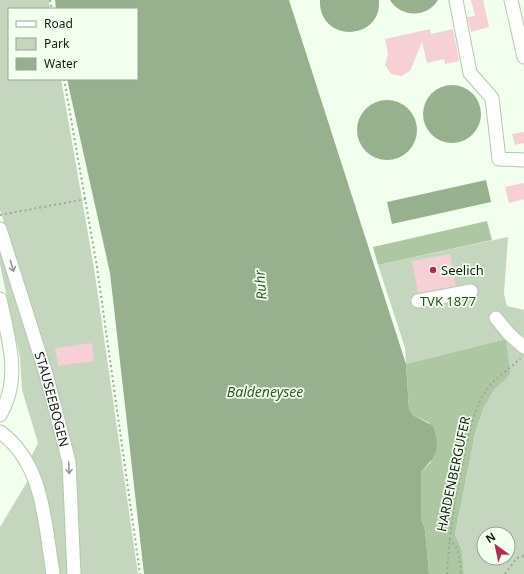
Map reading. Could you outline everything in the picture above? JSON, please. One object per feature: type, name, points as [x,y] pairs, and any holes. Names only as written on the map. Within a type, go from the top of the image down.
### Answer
[{"type":"street","points":[[456,0],[470,73],[492,98],[499,159],[524,160]]},
{"type":"street","points":[[511,0],[524,58]]},
{"type":"street","name":"STAUSEEBOGEN","points":[[0,229],[46,374],[69,462],[74,574]]},
{"type":"street","points":[[418,301],[471,291]]},
{"type":"street","points":[[0,299],[13,361],[11,390],[0,415]]},
{"type":"street","points":[[496,318],[523,350]]},
{"type":"street","points":[[0,432],[22,452],[31,467],[38,492],[53,574]]},
{"type":"path","points":[[64,80],[86,199],[128,481],[140,574]]},
{"type":"path","points":[[0,215],[86,199]]},
{"type":"path","name":"HARDENBERGUFER","points":[[447,574],[449,539],[455,499],[473,418],[487,389],[495,379],[520,359],[523,350]]},
{"type":"path","points":[[449,539],[455,544],[458,551],[461,574]]},
{"type":"path","points":[[505,574],[517,558],[524,556]]},
{"type":"green space","points":[[0,0],[49,0],[50,8],[8,8],[8,80],[61,80],[94,268],[138,574],[79,574],[76,462],[52,374],[0,210]]},
{"type":"green space","points":[[0,236],[44,376],[63,462],[68,574],[0,574],[0,527],[27,482],[36,477],[31,457],[38,443],[22,390],[20,357],[0,265]]},
{"type":"green space","points":[[508,237],[504,294],[507,306],[524,310],[524,574],[464,574],[462,551],[455,534],[475,434],[483,409],[494,390],[505,380],[506,339],[406,364],[405,348],[378,265]]},
{"type":"shaded area","points":[[487,221],[492,240],[378,265],[373,247]]},
{"type":"shaded area","points":[[506,339],[510,373],[494,390],[483,409],[475,434],[455,534],[462,551],[464,574],[429,574],[425,530],[421,518],[421,472],[431,462],[429,423],[413,415],[409,409],[406,364]]},
{"type":"water","name":"Baldeneysee","points":[[55,0],[289,0],[406,364],[409,409],[413,415],[433,426],[435,434],[437,446],[436,451],[434,456],[421,472],[421,518],[425,530],[429,574],[144,574],[110,273],[67,80],[138,80],[138,8],[56,8]]},
{"type":"water","points":[[320,0],[379,0],[377,14],[371,24],[361,30],[350,32],[339,30],[329,24],[322,14]]},
{"type":"water","points":[[390,0],[438,0],[427,10],[414,14],[401,10]]},
{"type":"water","points":[[446,85],[458,85],[473,93],[481,108],[481,120],[473,135],[458,143],[446,143],[431,135],[423,120],[423,108],[431,93]]},
{"type":"water","points":[[387,100],[404,105],[412,113],[417,130],[412,147],[404,155],[387,160],[370,155],[362,147],[357,130],[362,113],[370,105]]},
{"type":"water","points":[[486,180],[491,202],[392,224],[387,202]]},
{"type":"building","points":[[471,0],[483,0],[489,27],[471,32],[467,17],[475,16]]},
{"type":"building","points":[[430,29],[431,34],[453,29],[459,61],[445,64],[444,59],[427,63],[422,42],[410,71],[401,76],[391,74],[385,65],[388,54],[385,39]]},
{"type":"building","points":[[524,132],[524,143],[515,145],[512,134]]},
{"type":"building","points":[[524,183],[524,199],[509,203],[505,187]]},
{"type":"building","name":"TVK 1877","points":[[450,254],[456,286],[418,293],[412,261]]},
{"type":"building","points":[[92,343],[94,361],[58,366],[55,348]]},
{"type":"place","name":"Seelich","points":[[433,270]]},
{"type":"water label","name":"Ruhr","points":[[260,285]]}]
